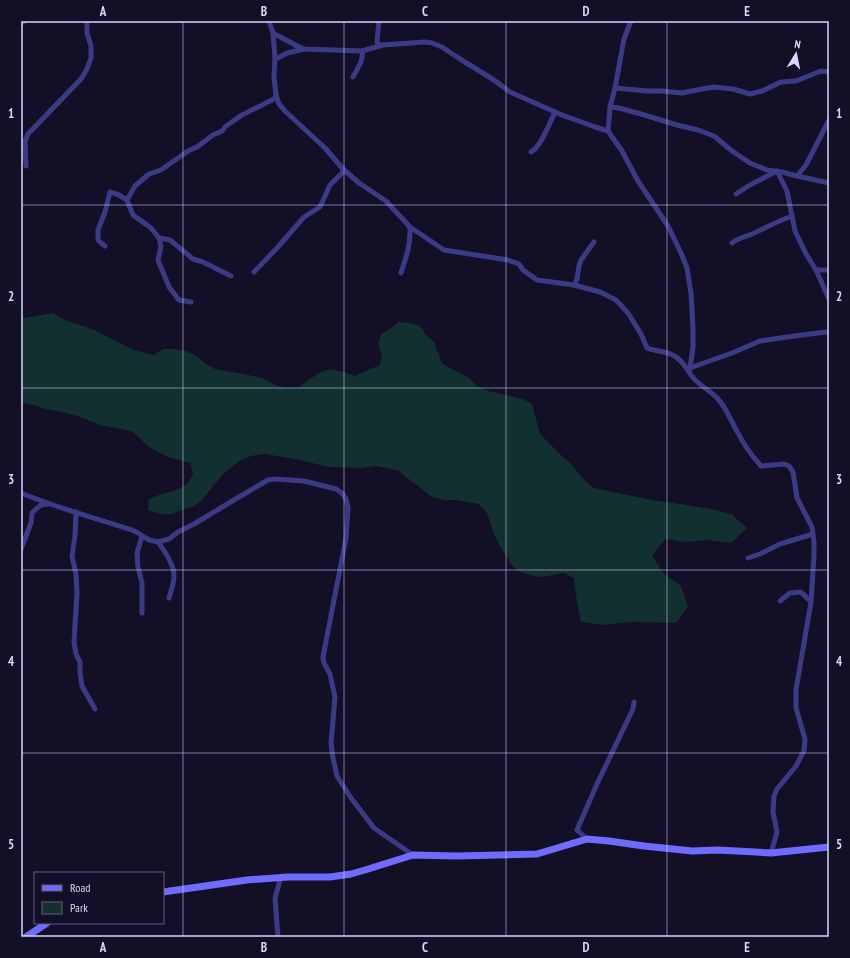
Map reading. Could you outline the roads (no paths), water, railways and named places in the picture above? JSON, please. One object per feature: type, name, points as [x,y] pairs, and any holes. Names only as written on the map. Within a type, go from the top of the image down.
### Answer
[{"type":"street","points":[[21,23],[26,21]]},
{"type":"street","points":[[26,166],[25,141],[28,134],[81,79],[87,69],[91,58],[91,46],[87,33],[87,21]]},
{"type":"street","points":[[269,21],[273,33],[276,95],[284,112],[325,148],[343,169],[359,183],[386,201],[410,227],[444,250],[508,260],[519,264],[537,280],[574,285],[600,292],[616,300],[628,313],[641,334],[647,348],[650,350],[670,353],[678,358],[690,370]]},
{"type":"street","points":[[379,21],[377,42],[379,45],[383,45]]},
{"type":"street","points":[[608,131],[610,107],[624,39],[631,21]]},
{"type":"street","points":[[273,33],[305,48],[362,51],[383,45],[425,42],[442,47],[510,92],[555,112],[608,131],[616,142],[638,181],[668,226],[687,268],[691,293],[693,347],[690,370],[692,377],[717,398],[725,407],[752,456],[761,466],[784,464],[789,466],[793,472],[797,498],[812,527],[814,556],[811,602],[796,690],[796,708],[805,739],[804,751],[796,766],[777,789],[774,796],[773,812],[777,832],[771,853]]},
{"type":"street","points":[[275,58],[278,58],[286,53],[305,48]]},
{"type":"street","points":[[353,77],[361,61],[363,54],[362,51]]},
{"type":"street","points":[[615,88],[648,92],[662,91],[682,93],[714,87],[750,94],[762,91],[781,82],[796,80],[821,71],[829,72]]},
{"type":"street","points":[[191,302],[178,300],[169,287],[158,260],[161,246],[159,238],[151,228],[133,215],[128,200],[135,186],[149,174],[161,170],[213,135],[222,131],[226,126],[242,115],[272,100],[276,95]]},
{"type":"street","points":[[610,107],[641,114],[714,136],[732,151],[750,163],[767,170],[829,183]]},
{"type":"street","points":[[531,152],[543,137],[555,112]]},
{"type":"street","points":[[797,176],[806,165],[827,129],[829,120]]},
{"type":"street","points":[[254,272],[304,217],[320,207],[330,185],[342,173],[343,169]]},
{"type":"street","points":[[736,194],[750,185],[777,172]]},
{"type":"street","points":[[777,172],[787,191],[795,231],[806,254],[816,270],[829,299]]},
{"type":"street","points":[[105,246],[98,240],[98,230],[105,212],[110,192],[128,200]]},
{"type":"street","points":[[732,243],[736,239],[753,234],[792,216]]},
{"type":"street","points":[[401,273],[407,257],[410,227]]},
{"type":"street","points":[[159,238],[170,240],[194,259],[231,276]]},
{"type":"street","points":[[574,285],[577,279],[581,260],[594,242]]},
{"type":"street","points":[[816,270],[829,270]]},
{"type":"street","points":[[690,370],[760,341],[826,332],[829,333]]},
{"type":"street","points":[[21,493],[48,504],[138,532],[148,540],[158,542],[169,539],[178,532],[268,480],[304,481],[336,488],[342,493],[346,499],[348,508],[346,538],[323,657],[324,663],[330,674],[335,697],[331,744],[333,758],[337,776],[351,798],[374,828],[413,855]]},
{"type":"street","points":[[21,549],[31,523],[32,514],[36,509],[48,504]]},
{"type":"street","points":[[76,512],[72,556],[76,574],[77,593],[74,642],[76,654],[80,662],[82,686],[95,709]]},
{"type":"street","points":[[748,558],[780,544],[813,534]]},
{"type":"street","points":[[142,536],[137,553],[138,567],[142,583],[142,613]]},
{"type":"street","points":[[158,542],[171,563],[174,576],[169,598]]},
{"type":"street","points":[[780,601],[790,593],[801,592],[811,602]]},
{"type":"street","points":[[587,839],[577,830],[634,702]]},
{"type":"street","points":[[164,892],[247,880],[281,877],[330,877],[351,874],[413,855],[457,856],[537,854],[587,839],[692,851],[718,850],[771,853],[829,847]]},
{"type":"street","points":[[278,937],[274,898],[281,877]]},
{"type":"street","points":[[26,937],[46,924]]}]
